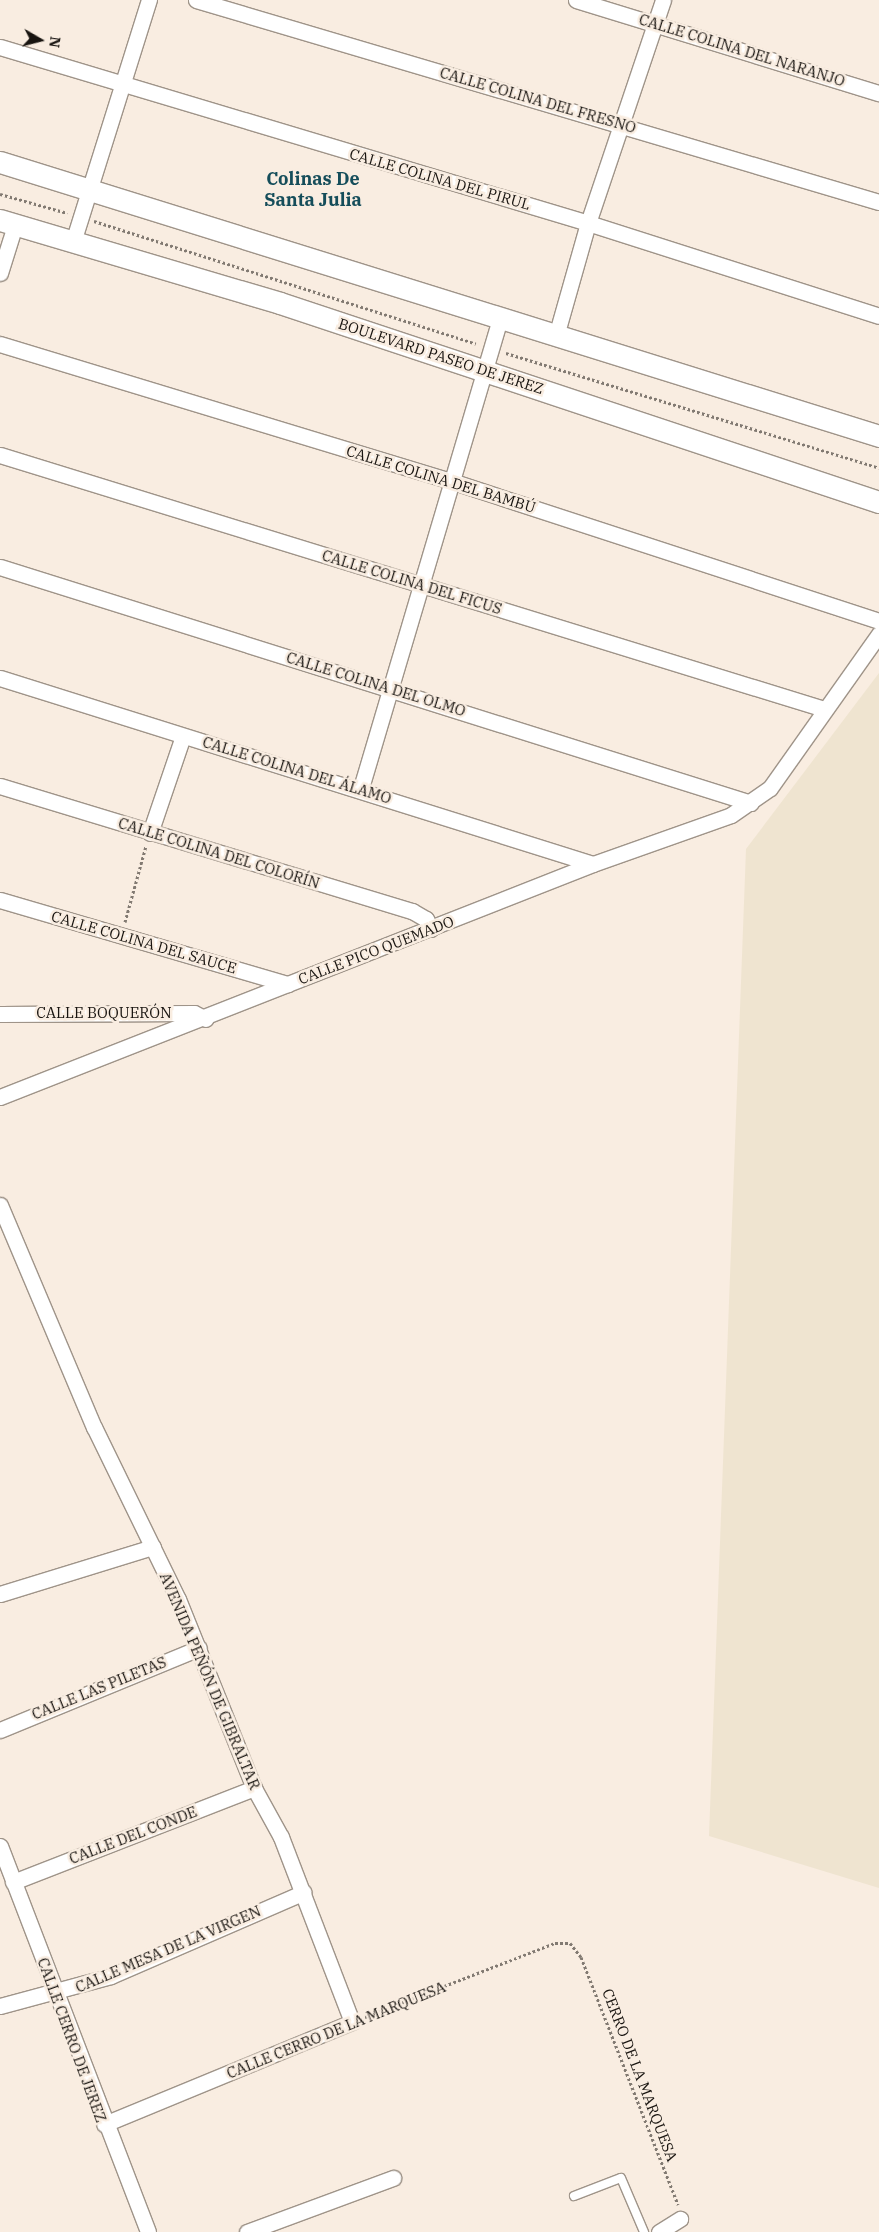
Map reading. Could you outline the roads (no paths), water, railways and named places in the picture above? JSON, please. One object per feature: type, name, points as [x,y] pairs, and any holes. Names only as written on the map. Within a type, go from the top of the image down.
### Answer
[{"type":"main road","points":[[0,162],[89,188],[879,436]]},
{"type":"main road","name":"BOULEVARD PASEO DE JEREZ","points":[[8,223],[484,370],[879,502]]},
{"type":"street","points":[[73,242],[149,0]]},
{"type":"street","name":"CALLE COLINA DEL FRESNO","points":[[196,0],[623,124],[879,202]]},
{"type":"street","name":"CALLE COLINA DEL NARANJO","points":[[576,0],[879,93]]},
{"type":"street","points":[[556,336],[588,223],[623,124],[663,0]]},
{"type":"street","name":"CALLE COLINA DEL PIRUL","points":[[0,47],[588,223],[879,316]]},
{"type":"street","points":[[0,273],[8,223]]},
{"type":"street","points":[[361,788],[500,318]]},
{"type":"street","name":"CALLE COLINA DEL BAMBÚ","points":[[0,344],[451,481],[879,622]]},
{"type":"street","name":"CALLE COLINA DEL FICUS","points":[[0,455],[824,709]]},
{"type":"street","name":"CALLE COLINA DEL OLMO","points":[[0,567],[391,688],[751,803]]},
{"type":"street","name":"CALLE PICO QUEMADO","points":[[0,1097],[206,1019],[288,984],[593,864],[730,815],[751,803],[770,788],[824,709],[879,634]]},
{"type":"street","name":"CALLE COLINA DEL ÁLAMO","points":[[0,678],[183,736],[361,788],[593,864]]},
{"type":"street","points":[[150,833],[183,736]]},
{"type":"street","name":"CALLE COLINA DEL COLORÍN","points":[[0,786],[412,911],[426,919],[430,929]]},
{"type":"street","name":"CALLE COLINA DEL SAUCE","points":[[0,900],[121,937],[288,984]]},
{"type":"street","name":"CALLE BOQUERÓN","points":[[0,1014],[194,1013],[206,1019]]},
{"type":"street","name":"AVENIDA PEÑÓN DE GIBRALTAR","points":[[1,1208],[94,1427],[153,1546],[199,1648],[254,1788],[304,1892],[352,2022]]},
{"type":"street","points":[[0,1594],[153,1546]]},
{"type":"street","name":"CALLE LAS PILETAS","points":[[0,1730],[199,1648]]},
{"type":"street","name":"CALLE DEL CONDE","points":[[13,1882],[254,1788]]},
{"type":"street","name":"CALLE CERRO DE JEREZ","points":[[0,1846],[104,2124],[148,2232]]},
{"type":"street","name":"CALLE MESA DE LA VIRGEN","points":[[0,2006],[56,1994],[110,1976],[304,1892]]},
{"type":"street","name":"CALLE CERRO DE LA MARQUESA","points":[[104,2124],[352,2022]]},
{"type":"street","points":[[247,2232],[393,2178]]},
{"type":"street","points":[[660,2232],[680,2219]]},
{"type":"lane","points":[[574,2196],[621,2178],[644,2232]]},
{"type":"district","name":"Colinas De Santa Julia","points":[[313,190]]}]
